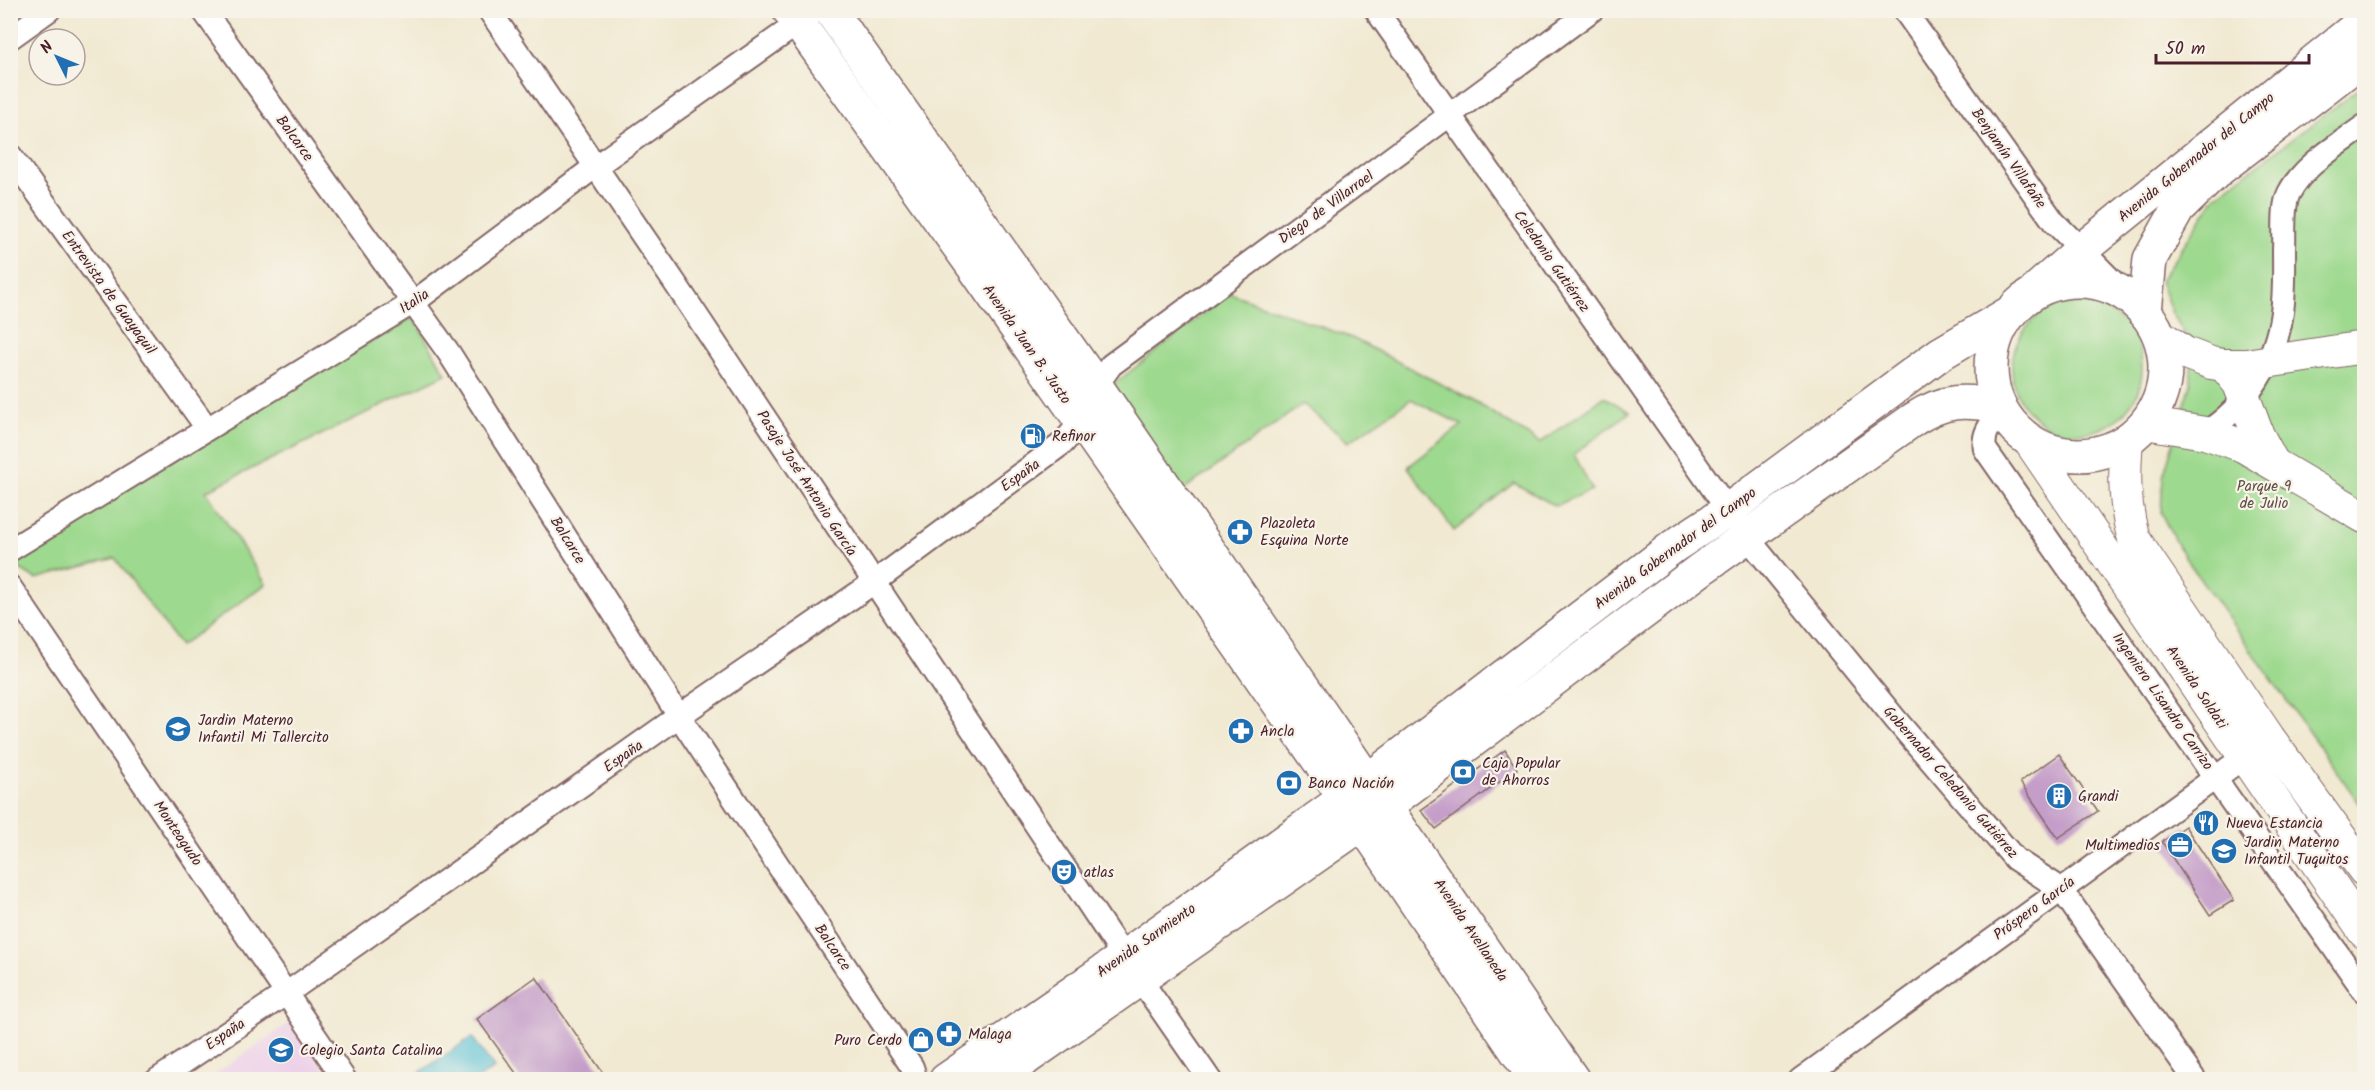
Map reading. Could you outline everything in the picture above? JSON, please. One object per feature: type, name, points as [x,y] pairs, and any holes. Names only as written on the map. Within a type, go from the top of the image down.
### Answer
[{"type":"main road","name":"Avenida Juan B. Justo","points":[[830,10],[1096,386],[1365,802]]},
{"type":"main road","name":"Avenida Juan B. Justo","points":[[801,15],[1081,422],[1365,802]]},
{"type":"main road","name":"Avenida Gobernador del Campo","points":[[1365,802],[1674,546],[1727,511],[1940,354],[2022,303],[2080,251],[2364,21]]},
{"type":"main road","name":"Avenida Gobernador del Campo","points":[[2143,314],[2150,259],[2178,209],[2217,171],[2364,58]]},
{"type":"main road","points":[[2143,314],[2164,356],[2164,380],[2158,403],[2136,432],[2104,452],[2079,456],[2054,452],[2030,442],[2014,428],[2001,408],[1992,382],[1992,356],[1999,332],[2022,303],[2054,285],[2079,281],[2104,285],[2143,314],[2185,353],[2211,363],[2246,365],[2364,347]]},
{"type":"main road","points":[[2224,364],[2239,384],[2258,435],[2273,463]]},
{"type":"main road","points":[[1365,802],[1928,410],[1942,404],[1962,401],[2001,408]]},
{"type":"main road","points":[[2136,432],[2205,433],[2243,446],[2364,517]]},
{"type":"main road","name":"Avenida Soldati","points":[[2136,432],[2125,500],[2134,539],[2270,738],[2364,870]]},
{"type":"main road","name":"Avenida Soldati","points":[[2030,442],[2364,932]]},
{"type":"main road","name":"Avenida Sarmiento","points":[[995,1080],[1132,968],[1365,802]]},
{"type":"main road","name":"Avenida Avellaneda","points":[[1365,802],[1536,1080]]},
{"type":"main road","name":"Avenida Avellaneda","points":[[1365,802],[1573,1080]]},
{"type":"main road","name":"Avenida Sarmiento","points":[[946,1080],[1132,968]]},
{"type":"street","points":[[10,38],[49,10]]},
{"type":"street","name":"Balcarce","points":[[203,10],[456,363],[679,716],[912,1067],[916,1080]]},
{"type":"street","name":"Pasaje José Antonio García","points":[[489,10],[596,166],[1132,968],[1210,1080]]},
{"type":"street","name":"Celedonio Gutiérrez","points":[[1376,10],[1727,511]]},
{"type":"street","name":"Diego de Villarroel","points":[[1081,422],[1096,386],[1112,365],[1592,10]]},
{"type":"street","name":"Benjamín Villafañe","points":[[1904,10],[2055,222],[2080,251],[2143,314]]},
{"type":"street","name":"Italia","points":[[10,550],[414,302],[801,15]]},
{"type":"street","points":[[2205,433],[2232,413],[2245,398],[2268,360],[2276,339],[2282,313],[2288,194],[2306,171],[2364,126]]},
{"type":"street","name":"Entrevista de Guayaquil","points":[[10,155],[207,428]]},
{"type":"street","name":"Ingeniero Lisandro Carrizo","points":[[2001,408],[1984,437],[1985,448],[2364,991]]},
{"type":"street","name":"España","points":[[157,1080],[287,993],[679,716],[873,583],[1063,443],[1081,422]]},
{"type":"street","name":"Gobernador Celedonio Gutiérrez","points":[[1727,511],[1896,720],[2015,859],[2061,889],[2195,1080]]},
{"type":"street","name":"Monteagudo","points":[[13,595],[345,1080]]},
{"type":"street","name":"Próspero García","points":[[1800,1080],[2270,738]]},
{"type":"shaded area","name":"Colegio Santa Catalina","points":[[292,1021],[332,1080],[207,1080]]},
{"type":"green space","name":"Parque 9 de Julio","points":[[2364,85],[2364,810],[2178,547],[2161,513],[2163,477],[2191,384],[2191,344],[2172,313],[2160,281],[2216,196]]},
{"type":"green space","points":[[1230,293],[1354,339],[1477,403],[1540,443],[1604,397],[1630,412],[1574,454],[1592,490],[1555,506],[1514,483],[1454,531],[1408,467],[1462,425],[1411,399],[1348,442],[1303,404],[1181,492],[1108,389]]},
{"type":"green space","points":[[2077,303],[2102,308],[2123,322],[2137,343],[2142,368],[2137,393],[2123,414],[2102,428],[2077,433],[2052,428],[2031,414],[2017,393],[2012,368],[2017,343],[2031,322],[2052,308]]},
{"type":"green space","points":[[413,317],[446,374],[206,491],[266,584],[180,646],[115,558],[36,579],[11,563],[10,550]]},
{"type":"water","points":[[472,1037],[494,1068],[478,1079],[410,1079]]},
{"type":"building","points":[[1505,750],[1517,769],[1436,829],[1421,810]]},
{"type":"building","name":"Grandi","points":[[2059,754],[2098,811],[2058,838],[2020,782]]},
{"type":"building","points":[[2185,826],[2234,900],[2210,915],[2162,842]]},
{"type":"building","points":[[536,977],[608,1080],[521,1080],[477,1019]]},
{"type":"place","name":"Refinor","points":[[1033,436]]},
{"type":"place","name":"Plazoleta Esquina Norte","points":[[1240,532]]},
{"type":"place","name":"Jardin Materno Infantil Mi Tallercito","points":[[178,729]]},
{"type":"place","name":"Ancla","points":[[1241,731]]},
{"type":"place","name":"Caja Popular de Ahorros","points":[[1463,772]]},
{"type":"place","name":"Banco Nación","points":[[1289,783]]},
{"type":"place","name":"Grandi","points":[[2059,796]]},
{"type":"place","name":"Nueva Estancia","points":[[2206,823]]},
{"type":"place","name":"Multimedios","points":[[2180,845]]},
{"type":"place","name":"Jardin Materno Infantil Tuquitos","points":[[2224,851]]},
{"type":"place","name":"atlas","points":[[1064,872]]},
{"type":"place","name":"Malaga","points":[[949,1034]]},
{"type":"place","name":"Puro Cerdo","points":[[921,1040]]},
{"type":"place","name":"Colegio Santa Catalina","points":[[281,1050]]}]
